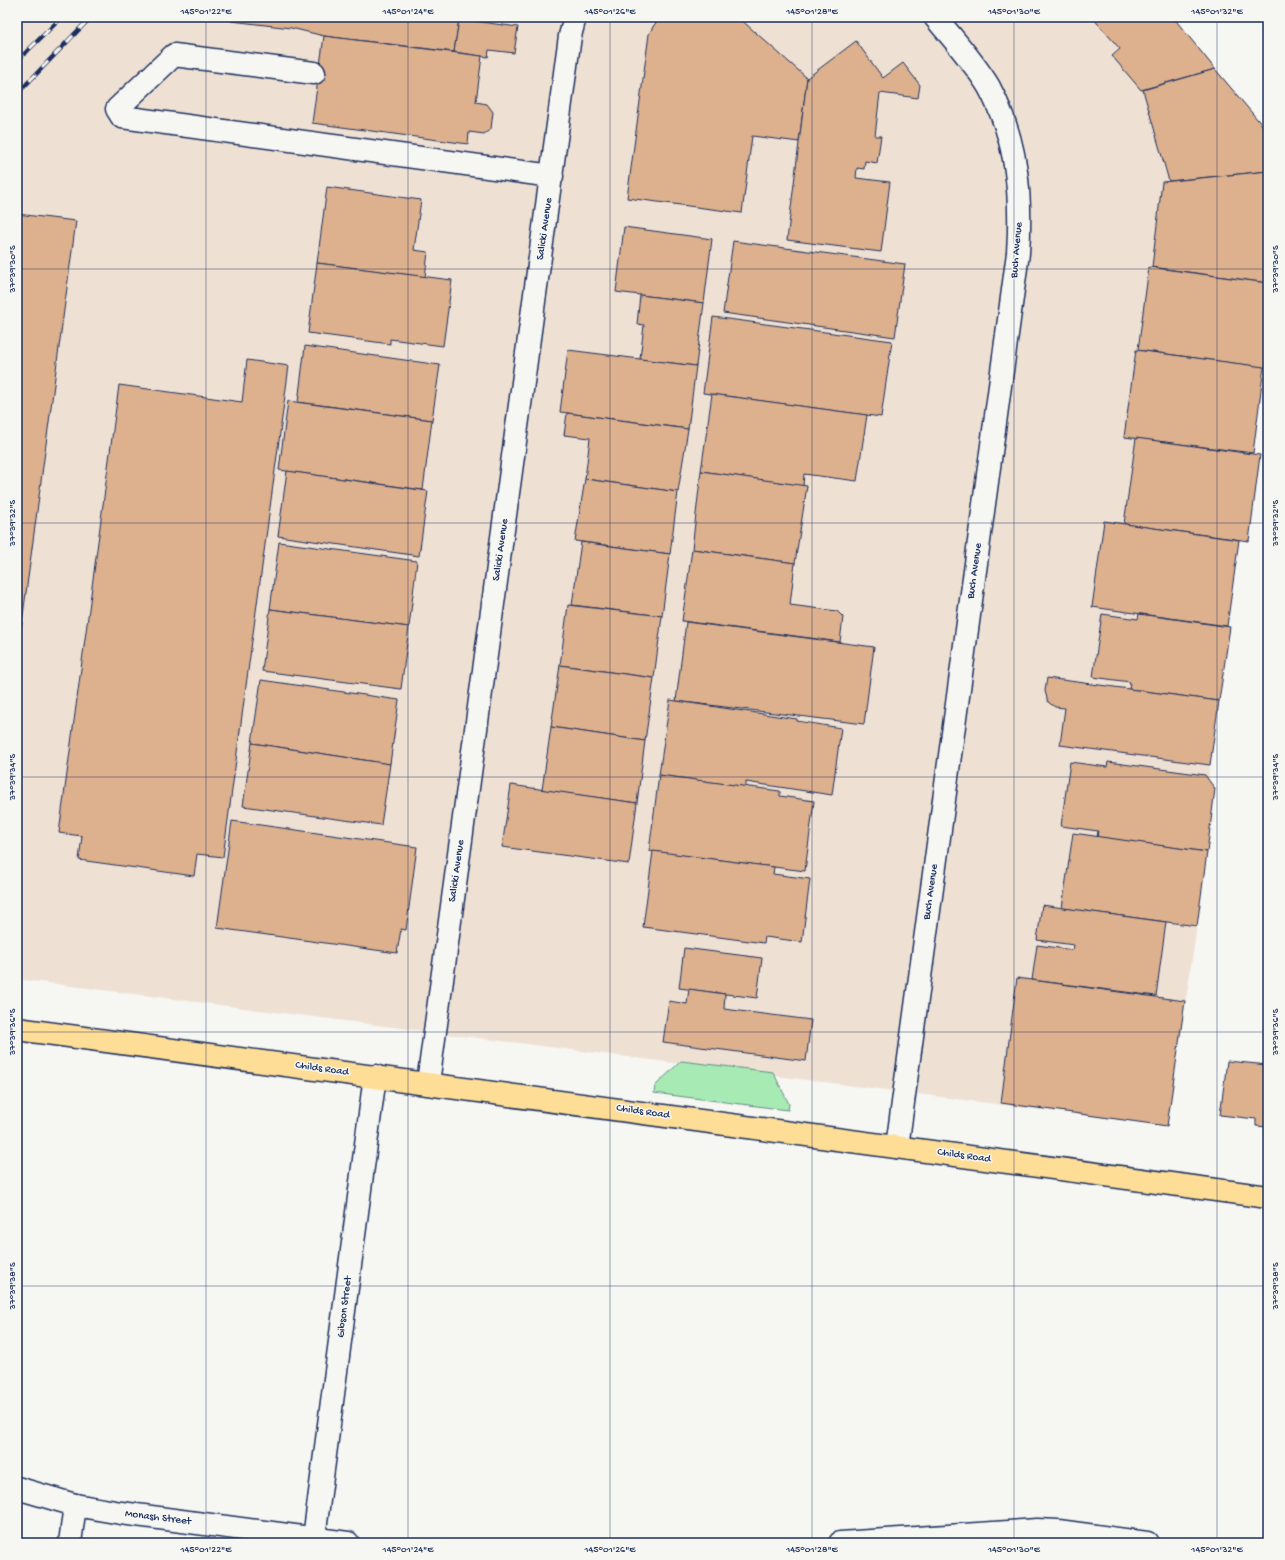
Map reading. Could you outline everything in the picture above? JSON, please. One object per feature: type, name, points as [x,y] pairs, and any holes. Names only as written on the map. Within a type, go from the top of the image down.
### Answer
[{"type":"main road","name":"Childs Road","points":[[17,1029],[1268,1197]]},
{"type":"street","name":"Salicki Avenue","points":[[428,1083],[570,36],[574,17]]},
{"type":"street","name":"Buch Avenue","points":[[897,1147],[1018,253],[1020,221],[1019,184],[1012,148],[1002,113],[988,86],[963,51],[935,17]]},
{"type":"street","points":[[314,73],[174,55],[117,109],[122,117],[552,176]]},
{"type":"street","name":"Gibson Street","points":[[314,1538],[375,1076]]},
{"type":"street","name":"Monash Street","points":[[17,1488],[75,1505],[121,1513],[348,1543]]},
{"type":"street","points":[[70,1543],[75,1505]]},
{"type":"street","points":[[840,1543],[1010,1530],[1058,1531],[1147,1543]]},
{"type":"shaded area","points":[[17,17],[1173,17],[1268,132],[1268,368],[1264,368],[1253,453],[1260,455],[1249,541],[1239,540],[1227,626],[1230,627],[1208,780],[1215,789],[1197,926],[1167,1126],[17,979]]},
{"type":"green space","points":[[681,1061],[773,1072],[789,1104],[788,1110],[654,1093],[655,1086]]},
{"type":"building","points":[[232,17],[457,17],[459,19],[454,52],[324,36],[291,28],[231,21]]},
{"type":"building","points":[[662,17],[738,17],[807,78],[799,142],[752,136],[742,213],[627,198],[649,34],[654,25]]},
{"type":"building","points":[[1092,17],[1173,17],[1215,69],[1141,90],[1112,56],[1120,49]]},
{"type":"building","points":[[459,19],[518,27],[514,53],[489,50],[488,57],[454,52]]},
{"type":"building","points":[[324,36],[482,56],[476,102],[487,104],[493,112],[491,129],[484,134],[469,132],[468,144],[312,123]]},
{"type":"building","points":[[856,41],[883,78],[903,63],[920,85],[918,98],[880,93],[875,136],[881,136],[877,163],[865,161],[864,169],[857,168],[856,178],[890,182],[881,252],[787,240],[807,78]]},
{"type":"building","points":[[1215,69],[1268,132],[1268,171],[1169,181],[1143,90]]},
{"type":"building","points":[[1268,171],[1268,283],[1152,267],[1162,182]]},
{"type":"building","points":[[327,187],[421,200],[414,250],[428,252],[425,277],[317,263]]},
{"type":"building","points":[[17,214],[76,221],[17,660]]},
{"type":"building","points":[[624,227],[712,239],[704,303],[616,292]]},
{"type":"building","points":[[733,241],[905,264],[895,337],[723,313]]},
{"type":"building","points":[[317,263],[452,280],[443,346],[390,339],[390,344],[308,333]]},
{"type":"building","points":[[1149,267],[1268,283],[1268,368],[1138,350]]},
{"type":"building","points":[[640,295],[704,303],[696,366],[640,359],[644,325],[637,324]]},
{"type":"building","points":[[713,317],[892,341],[881,417],[703,393]]},
{"type":"building","points":[[305,346],[440,365],[432,420],[298,402]]},
{"type":"building","points":[[568,350],[696,366],[688,429],[560,412]]},
{"type":"building","points":[[1136,350],[1264,367],[1253,453],[1124,437]]},
{"type":"building","points":[[247,360],[289,366],[223,857],[197,854],[194,876],[79,860],[82,836],[59,833],[119,385],[242,402]]},
{"type":"building","points":[[712,394],[867,415],[857,481],[804,474],[803,486],[701,471]]},
{"type":"building","points":[[288,401],[432,420],[423,490],[279,470]]},
{"type":"building","points":[[567,413],[688,429],[678,492],[585,479],[590,438],[564,435]]},
{"type":"building","points":[[1136,438],[1260,455],[1249,541],[1124,524]]},
{"type":"building","points":[[287,471],[428,491],[419,556],[278,536]]},
{"type":"building","points":[[701,471],[807,486],[795,563],[692,549]]},
{"type":"building","points":[[585,479],[678,492],[670,554],[575,541]]},
{"type":"building","points":[[1104,521],[1239,540],[1227,626],[1092,607]]},
{"type":"building","points":[[279,542],[417,561],[409,627],[270,609]]},
{"type":"building","points":[[581,542],[670,554],[662,616],[572,605]]},
{"type":"building","points":[[692,549],[795,563],[790,605],[837,611],[843,617],[840,642],[682,621]]},
{"type":"building","points":[[568,605],[662,616],[654,678],[560,665]]},
{"type":"building","points":[[270,609],[409,627],[401,689],[262,671]]},
{"type":"building","points":[[1102,614],[1138,619],[1139,614],[1230,627],[1219,701],[1129,689],[1130,682],[1093,677]]},
{"type":"building","points":[[686,622],[874,647],[864,724],[676,701]]},
{"type":"building","points":[[560,665],[654,678],[645,741],[551,727]]},
{"type":"building","points":[[1047,678],[1219,701],[1210,765],[1060,745],[1065,708],[1055,707],[1048,702],[1045,691]]},
{"type":"building","points":[[261,680],[399,700],[390,764],[252,743]]},
{"type":"building","points":[[670,700],[797,719],[797,721],[841,728],[832,795],[746,782],[746,787],[659,775]]},
{"type":"building","points":[[551,727],[645,741],[637,803],[542,790]]},
{"type":"building","points":[[252,743],[390,764],[381,825],[243,806]]},
{"type":"building","points":[[1070,762],[1107,767],[1108,762],[1205,775],[1215,789],[1207,852],[1097,837],[1098,831],[1061,826]]},
{"type":"building","points":[[659,775],[780,791],[780,796],[814,801],[805,871],[649,851]]},
{"type":"building","points":[[511,785],[637,803],[629,864],[502,847]]},
{"type":"building","points":[[232,821],[417,847],[406,930],[401,929],[397,953],[217,928]]},
{"type":"building","points":[[1073,833],[1207,852],[1197,926],[1062,908]]},
{"type":"building","points":[[653,851],[774,867],[773,874],[810,879],[802,942],[765,937],[764,943],[643,927]]},
{"type":"building","points":[[1042,905],[1166,922],[1156,996],[1032,980],[1037,945],[1073,950],[1074,945],[1037,940]]},
{"type":"building","points":[[684,948],[762,958],[757,998],[679,988]]},
{"type":"building","points":[[1017,978],[1185,1001],[1167,1126],[1001,1103]]},
{"type":"building","points":[[689,989],[725,994],[724,1009],[811,1020],[806,1061],[663,1042],[669,1001],[687,1004]]},
{"type":"building","points":[[1227,1061],[1268,1065],[1268,1127],[1256,1126],[1256,1119],[1220,1115]]},
{"type":"railway","points":[[17,61],[62,17]]},
{"type":"railway","points":[[17,94],[91,17]]}]
